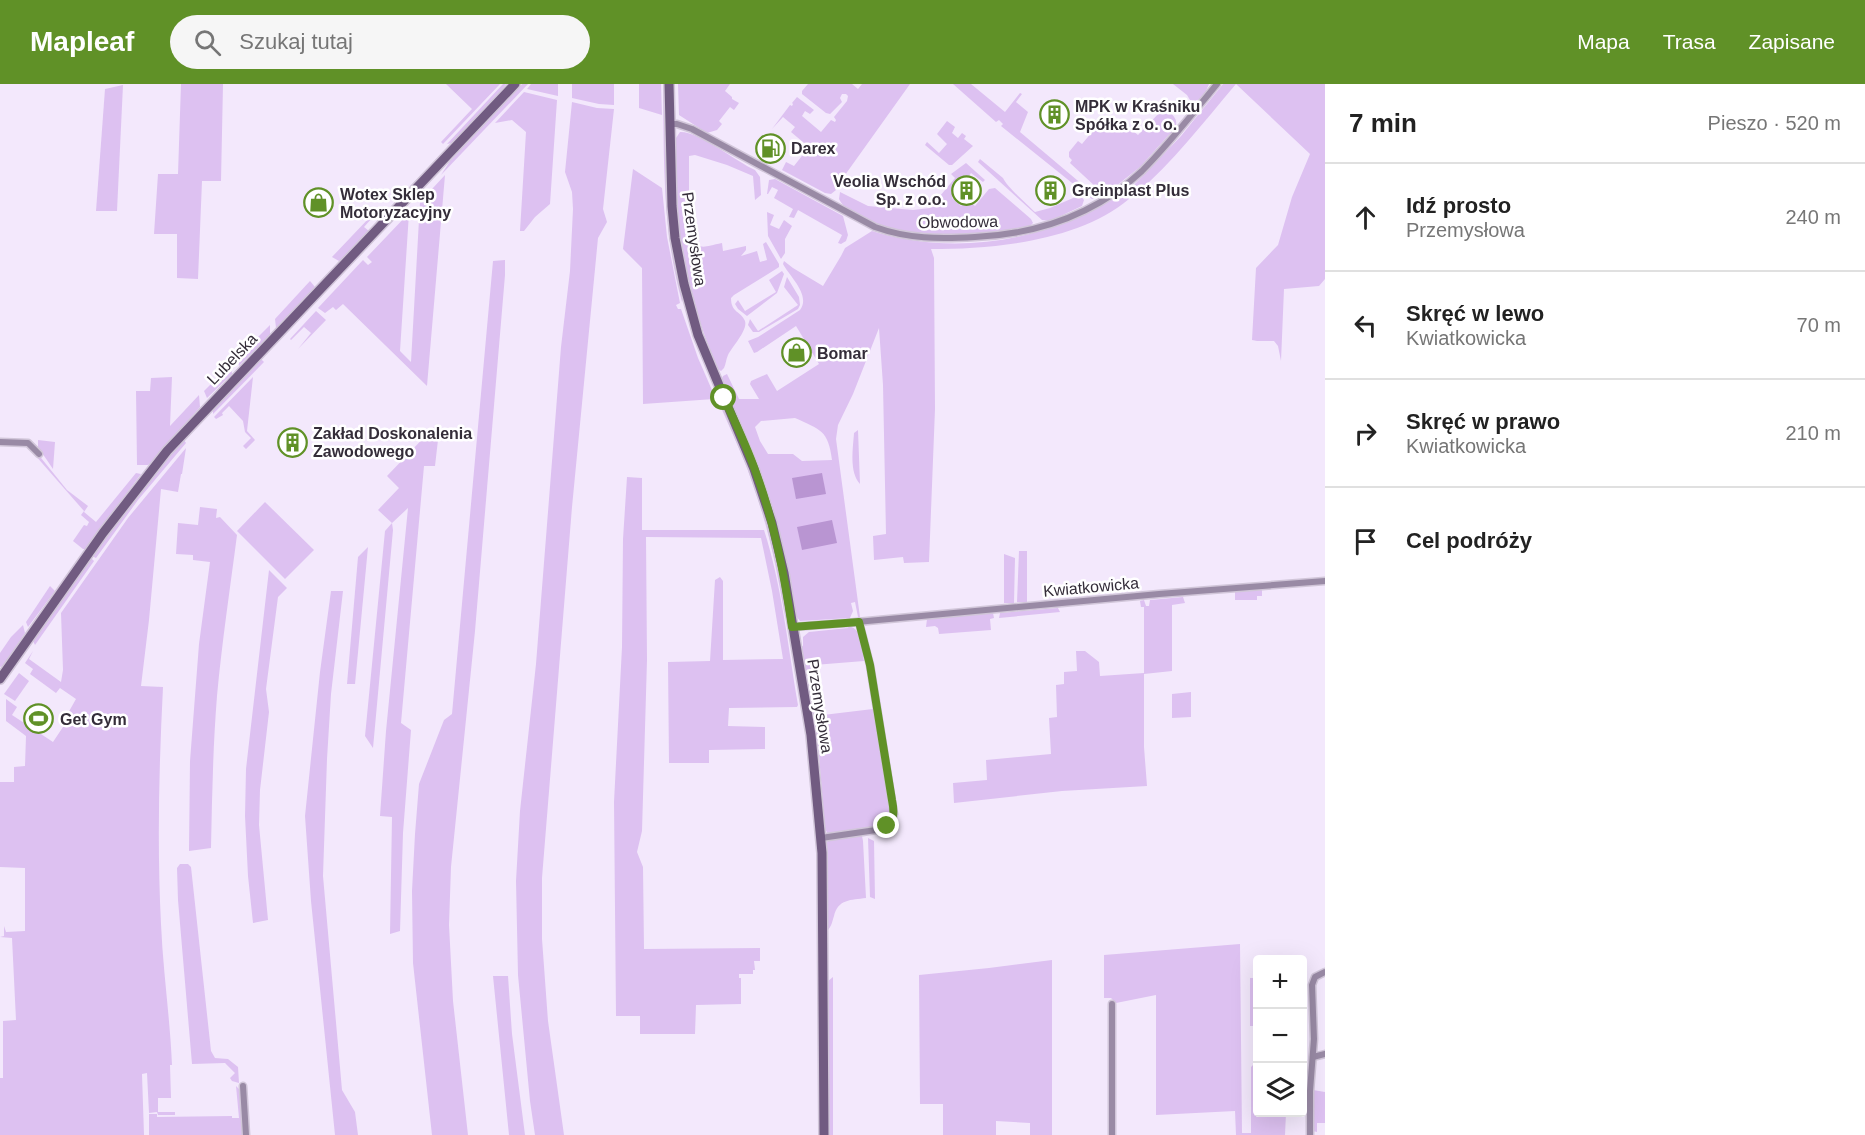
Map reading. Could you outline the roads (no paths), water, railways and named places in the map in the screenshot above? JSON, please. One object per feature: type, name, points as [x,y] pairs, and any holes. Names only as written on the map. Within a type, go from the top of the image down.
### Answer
[{"type":"main road","name":"Lubelska","points":[[0,679],[103,533],[167,451],[515,84]]},
{"type":"main road","name":"Przemysłowa","points":[[669,84],[672,206],[675,238],[684,284],[695,326],[762,490],[779,551],[811,735],[821,838],[824,1135]]},
{"type":"street","name":"Obwodowa","points":[[670,124],[692,129],[875,227],[904,236],[979,237],[1042,227],[1074,216],[1104,199],[1150,162],[1217,84]]},
{"type":"street","points":[[0,442],[28,443],[39,454]]},
{"type":"street","name":"Kwiatkowicka","points":[[792,627],[1325,581]]},
{"type":"street","points":[[821,838],[883,829],[891,823],[894,814],[870,665],[859,622]]},
{"type":"street","points":[[1310,1135],[1310,1083],[1313,1057],[1312,985],[1315,977],[1325,972]]},
{"type":"street","points":[[1112,1004],[1112,1135]]},
{"type":"street","points":[[1313,1057],[1325,1054]]},
{"type":"street","points":[[243,1086],[246,1135]]},
{"type":"place","name":"MPK w Kraśniku Spółka z o. o.","points":[[1054,115]]},
{"type":"place","name":"Darex","points":[[770,148]]},
{"type":"place","name":"Veolia Wschód Sp. z o.o.","points":[[967,190]]},
{"type":"place","name":"Greinplast Plus","points":[[1051,190]]},
{"type":"place","name":"Wotex Sklep Motoryzacyjny","points":[[319,203]]},
{"type":"place","name":"Bomar","points":[[796,353]]},
{"type":"place","name":"Zakład Doskonalenia Zawodowego","points":[[292,442]]},
{"type":"place","name":"Get Gym","points":[[39,719]]}]
